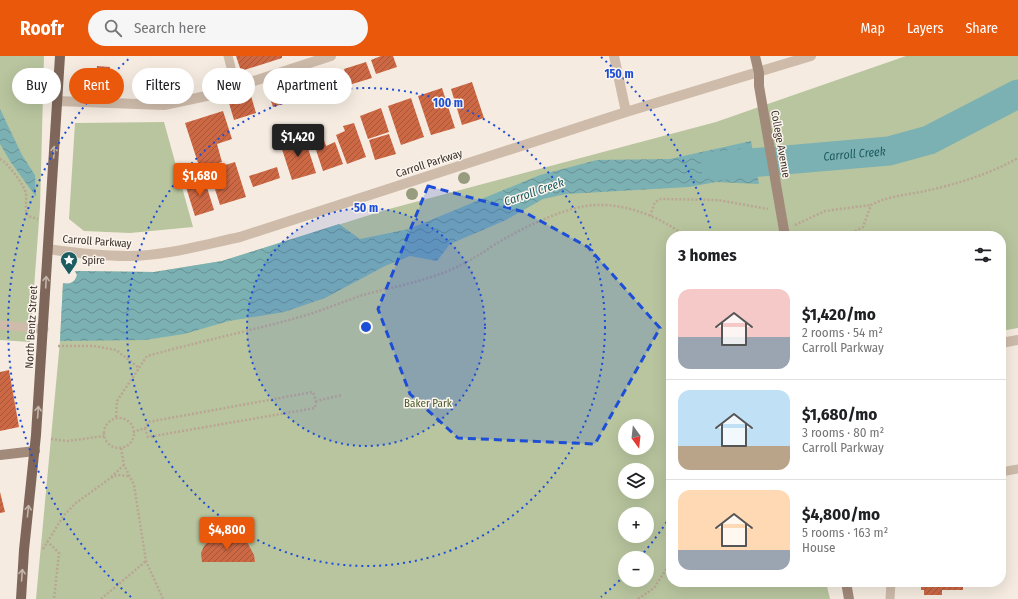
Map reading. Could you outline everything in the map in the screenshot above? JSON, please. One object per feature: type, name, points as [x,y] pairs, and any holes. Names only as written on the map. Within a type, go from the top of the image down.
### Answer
[{"type":"main road","name":"North Bentz Street","points":[[59,68],[60,56]]},
{"type":"main road","name":"North Bentz Street","points":[[20,599],[35,451],[44,329],[57,104]]},
{"type":"street","points":[[255,81],[331,56]]},
{"type":"street","points":[[614,56],[626,112]]},
{"type":"street","name":"College Avenue","points":[[755,56],[759,72],[759,86],[784,231]]},
{"type":"street","name":"Carroll Parkway","points":[[48,249],[90,254],[129,256],[184,250],[240,237],[626,112],[811,56]]},
{"type":"street","points":[[61,101],[164,105],[202,96]]},
{"type":"street","points":[[1006,342],[1018,340]]},
{"type":"street","points":[[0,455],[35,451]]},
{"type":"street","points":[[847,587],[849,599]]},
{"type":"lane","points":[[228,56],[231,68]]},
{"type":"lane","points":[[0,325],[44,329]]},
{"type":"lane","points":[[1006,471],[1018,469]]},
{"type":"lane","points":[[890,599],[891,587]]},
{"type":"path","points":[[650,216],[655,202],[661,199],[718,200],[765,208],[794,225],[825,211],[872,205],[882,199],[950,185],[985,173],[1018,158]]},
{"type":"path","points":[[0,159],[4,161],[14,173],[26,193],[25,211],[28,216],[40,220]]},
{"type":"path","points":[[116,417],[117,401],[138,367],[147,356],[300,317],[363,295],[420,281],[450,270],[481,255],[509,236],[571,210],[585,206],[613,205],[650,216],[668,224],[678,231]]},
{"type":"path","points":[[856,231],[863,227],[872,205]]},
{"type":"path","points":[[58,346],[94,346],[116,350],[138,367]]},
{"type":"path","points":[[133,432],[145,428],[148,422],[313,392],[316,401],[315,408],[148,437],[145,428]]},
{"type":"path","points":[[316,401],[342,395]]},
{"type":"path","points":[[116,417],[123,417],[130,422],[133,432],[131,441],[126,446],[121,448],[114,448],[109,445],[104,436],[104,427],[116,417]]},
{"type":"path","points":[[51,439],[68,441],[104,436]]},
{"type":"path","points":[[121,448],[124,465],[134,485],[146,561],[163,599]]},
{"type":"path","points":[[42,549],[64,515],[76,503],[109,479],[124,465]]},
{"type":"path","points":[[109,479],[117,475],[129,476]]},
{"type":"path","points":[[47,541],[58,553],[54,599]]},
{"type":"path","points":[[101,599],[146,561]]},
{"type":"path","points":[[638,599],[654,588],[666,570]]},
{"type":"highlighted area","points":[[428,186],[524,212],[588,247],[660,328],[595,444],[458,438],[410,394],[378,309]]},
{"type":"green space","points":[[0,56],[44,56],[44,68],[12,68],[12,104],[43,104],[40,207],[30,342],[0,340]]},
{"type":"green space","name":"Baker Park","points":[[906,56],[1018,56],[1018,328],[1006,330],[1006,231],[666,231],[666,587],[827,587],[830,599],[36,599],[60,341],[63,283],[68,284],[74,281],[77,275],[75,271],[154,272],[222,261],[389,209],[716,122]]},
{"type":"green space","points":[[164,122],[193,227],[130,233],[84,231],[69,219],[75,123]]},
{"type":"water","points":[[0,109],[22,155],[35,175],[36,197],[10,161],[0,144]]},
{"type":"water","points":[[751,141],[759,184],[716,182],[689,187],[566,194],[543,199],[506,220],[450,244],[437,261],[410,256],[385,266],[325,298],[284,312],[229,321],[184,334],[145,340],[60,341],[63,283],[68,284],[74,281],[77,275],[75,271],[154,272],[222,261],[339,224],[360,239],[409,229],[540,175],[597,160],[670,159]]},
{"type":"building","points":[[236,56],[282,56],[282,58],[250,68],[240,68]]},
{"type":"building","points":[[381,56],[393,56],[397,67],[376,74],[371,60]]},
{"type":"building","points":[[366,62],[372,78],[352,84],[352,68],[347,68]]},
{"type":"building","points":[[97,66],[110,67],[110,68],[97,68]]},
{"type":"building","points":[[472,82],[484,118],[462,125],[451,89]]},
{"type":"building","points":[[442,88],[455,128],[431,135],[418,96]]},
{"type":"building","points":[[411,98],[424,137],[401,145],[388,106]]},
{"type":"building","points":[[229,104],[253,104],[256,113],[234,120]]},
{"type":"building","points":[[272,104],[283,104],[273,107]]},
{"type":"building","points":[[381,108],[389,132],[368,139],[360,116]]},
{"type":"building","points":[[223,111],[232,139],[217,144],[222,162],[200,169],[185,123]]},
{"type":"building","points":[[354,123],[366,157],[347,164],[336,135],[345,131],[343,126]]},
{"type":"building","points":[[322,134],[326,146],[335,142],[343,164],[323,171],[312,138]]},
{"type":"building","points":[[389,134],[396,154],[375,160],[369,140]]},
{"type":"building","points":[[304,136],[316,173],[292,180],[280,143]]},
{"type":"building","points":[[235,162],[246,197],[220,205],[209,170]]},
{"type":"building","points":[[277,167],[280,178],[253,187],[249,176]]},
{"type":"building","points":[[204,178],[214,210],[195,216],[185,184]]},
{"type":"building","points":[[9,370],[19,427],[0,431],[0,372]]},
{"type":"building","points":[[0,492],[5,512],[0,513]]},
{"type":"building","points":[[222,537],[236,537],[246,540],[254,555],[255,562],[202,562],[201,553],[204,546],[210,540]]},
{"type":"building","points":[[921,587],[963,587],[963,590],[942,590],[942,595],[924,595],[924,590],[921,590]]},
{"type":"waterway","name":"Carroll Creek","points":[[715,166],[889,151],[929,140],[1018,94]]},
{"type":"place","name":"Spire","points":[[69,275]]}]
